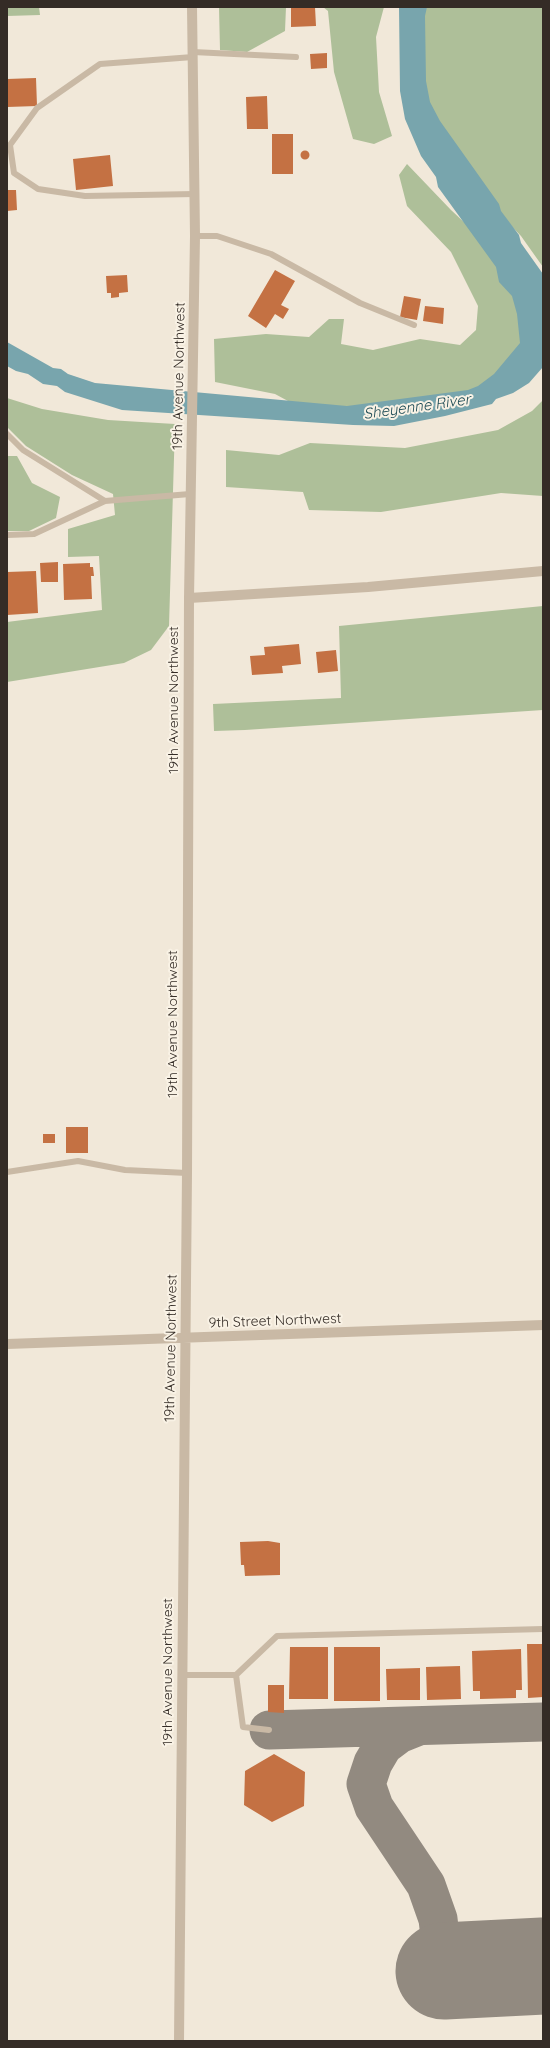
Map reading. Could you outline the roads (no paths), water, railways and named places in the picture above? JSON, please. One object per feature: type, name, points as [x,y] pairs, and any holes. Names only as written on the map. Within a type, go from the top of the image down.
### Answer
[{"type":"street","name":"19th Avenue Northwest","points":[[179,2041],[187,1173],[189,598],[195,236],[192,7]]},
{"type":"street","points":[[189,598],[368,587],[543,571]]},
{"type":"street","name":"9th Street Northwest","points":[[7,1344],[543,1325]]},
{"type":"lane","points":[[195,194],[85,196],[38,189],[14,174],[10,145],[37,108],[100,64],[193,55],[296,57]]},
{"type":"lane","points":[[195,236],[217,236],[271,254],[360,303],[414,325]]},
{"type":"lane","points":[[7,434],[23,450],[104,501]]},
{"type":"lane","points":[[7,535],[34,534],[104,501],[190,494]]},
{"type":"lane","points":[[7,1172],[78,1161],[125,1170],[187,1173]]},
{"type":"lane","points":[[182,1675],[236,1675],[277,1636],[543,1629]]},
{"type":"lane","points":[[236,1675],[243,1727],[269,1730]]},
{"type":"water","name":"Sheyenne River","points":[[399,7],[427,7],[425,16],[426,81],[430,102],[440,121],[499,204],[501,211],[519,235],[521,243],[543,274],[543,367],[529,383],[513,393],[496,399],[492,404],[445,416],[394,426],[353,425],[122,410],[65,392],[57,386],[43,384],[28,374],[16,371],[7,366],[7,342],[53,368],[61,369],[68,374],[95,383],[347,406],[468,390],[478,386],[494,374],[520,343],[517,314],[512,296],[499,282],[496,267],[438,187],[436,177],[421,156],[405,119],[400,91]]}]
